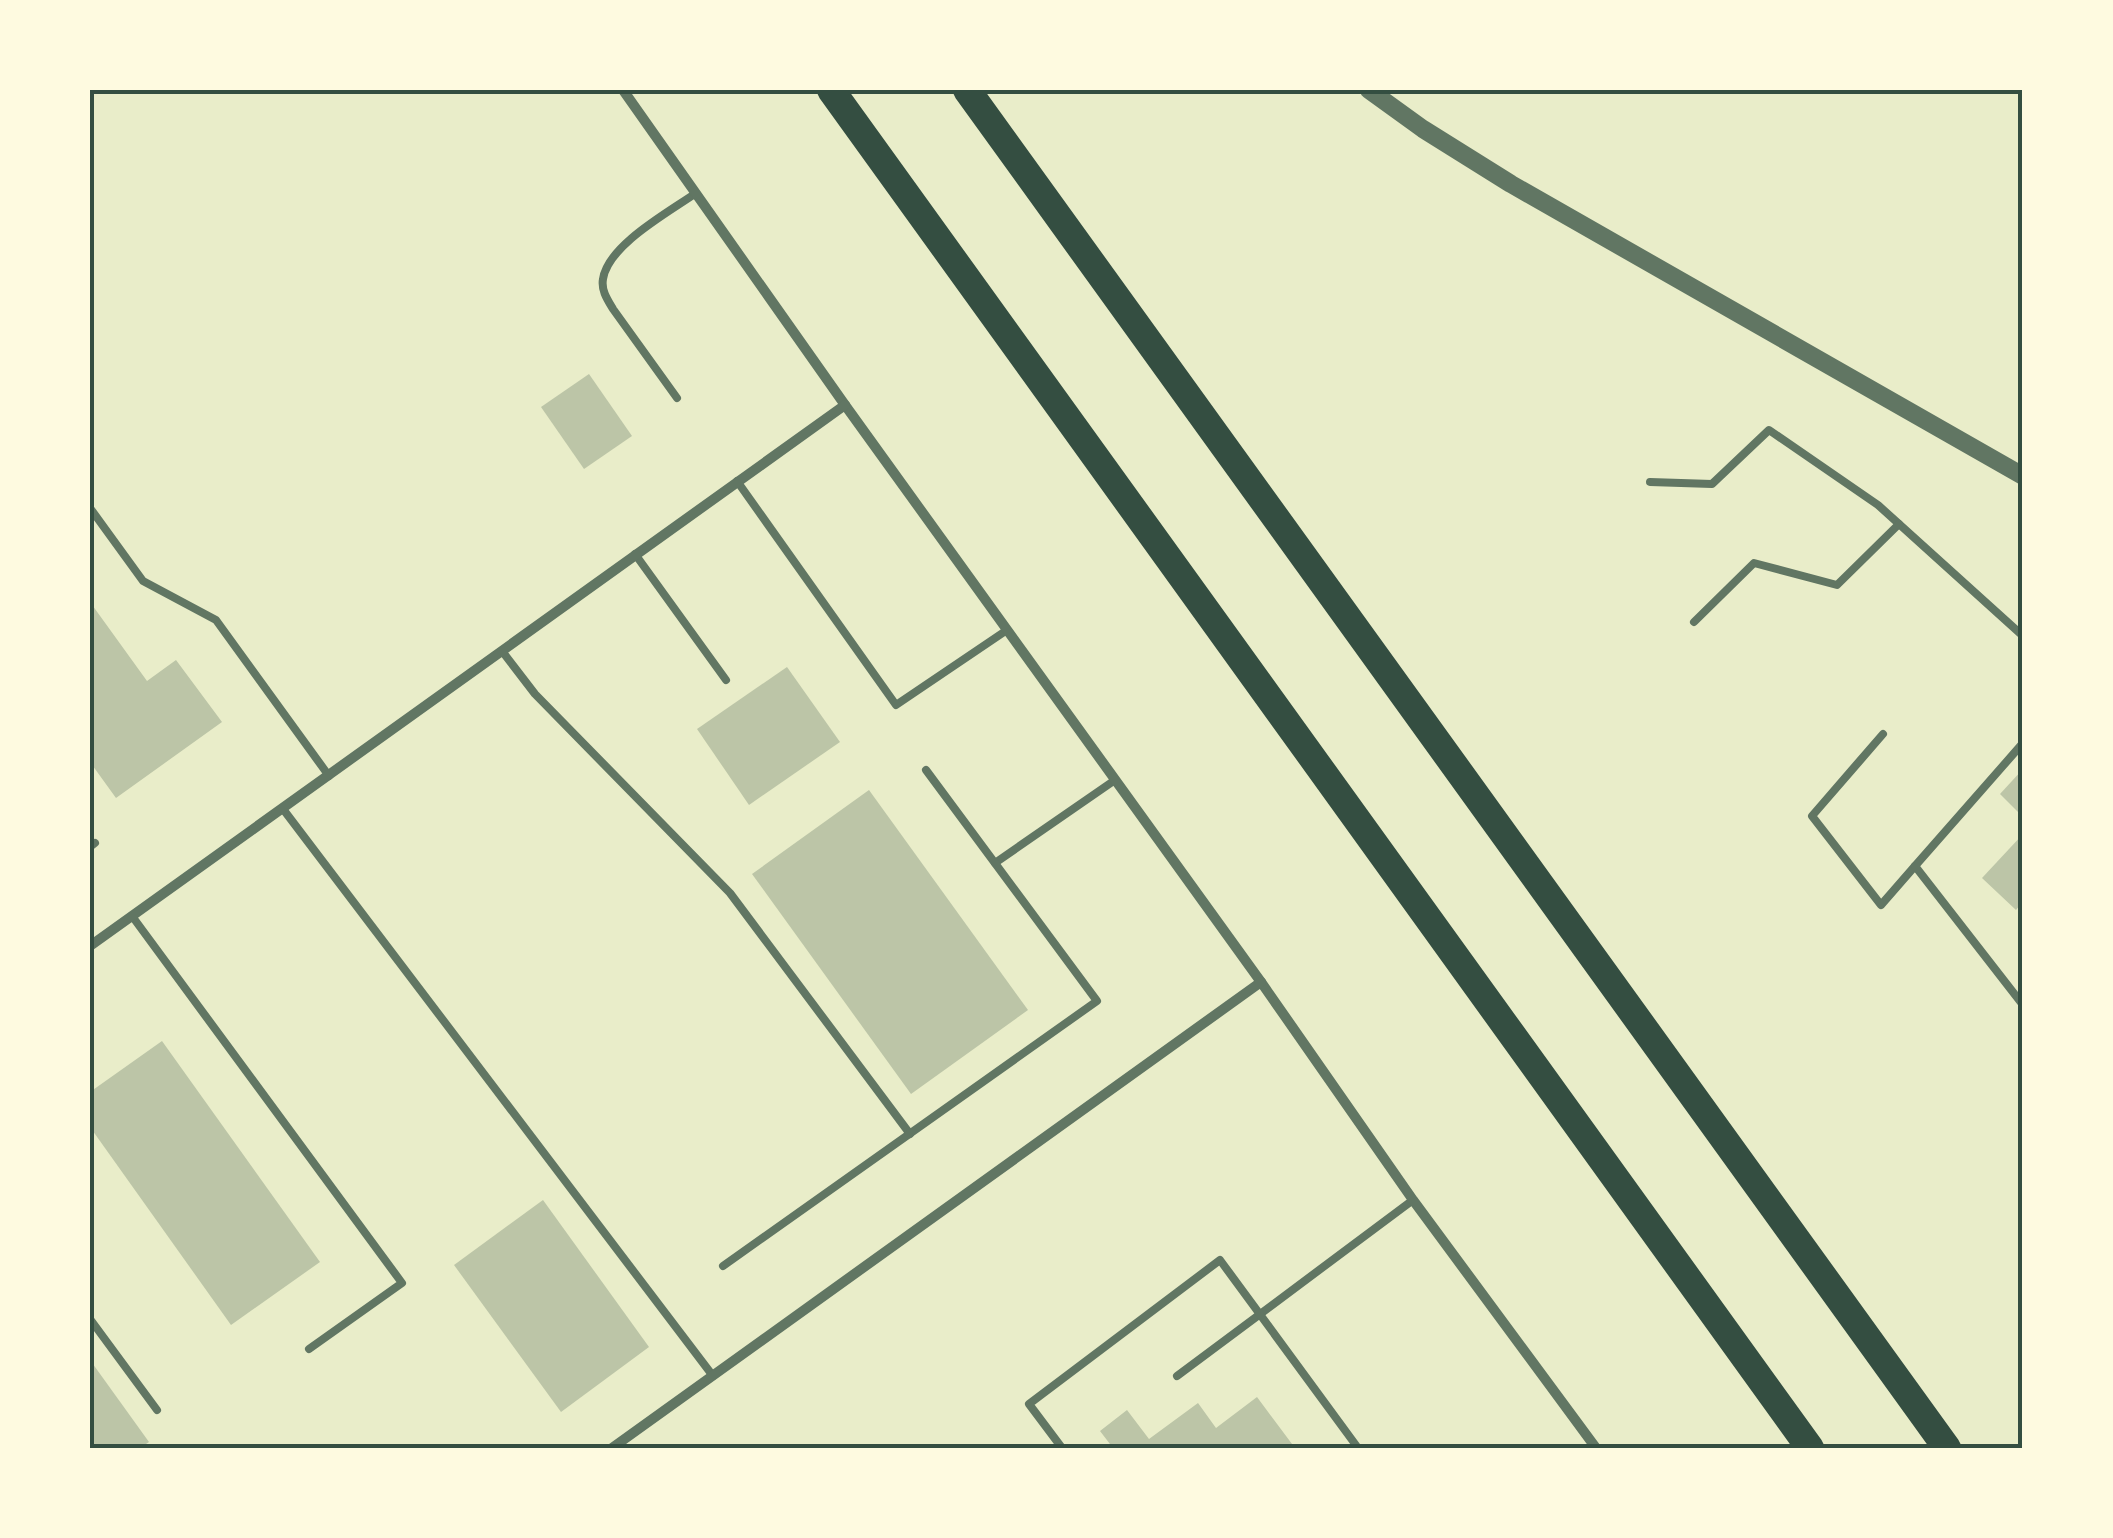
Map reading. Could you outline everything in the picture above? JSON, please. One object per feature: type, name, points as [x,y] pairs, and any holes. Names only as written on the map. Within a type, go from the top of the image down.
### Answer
[{"type":"highway","points":[[831,90],[1810,1448]]},
{"type":"highway","points":[[967,90],[1947,1448]]},
{"type":"street","points":[[623,90],[1414,1200],[1596,1448]]},
{"type":"street","points":[[1369,90],[1511,184],[2023,476]]},
{"type":"street","points":[[90,946],[845,405]]},
{"type":"street","points":[[612,1448],[1261,982]]},
{"type":"lane","points":[[677,398],[612,308],[604,294],[603,279],[621,246],[696,193]]},
{"type":"lane","points":[[1650,482],[1712,484],[1768,430],[1878,505],[2023,636]]},
{"type":"lane","points":[[737,481],[896,705],[1007,630]]},
{"type":"lane","points":[[90,508],[143,581],[216,620],[329,776]]},
{"type":"lane","points":[[1694,622],[1754,562],[1837,585],[1899,524]]},
{"type":"lane","points":[[636,554],[726,680]]},
{"type":"lane","points":[[502,651],[535,694],[730,893],[910,1134]]},
{"type":"lane","points":[[1883,734],[1812,816],[1881,905],[2023,743]]},
{"type":"lane","points":[[723,1266],[1098,1001],[926,770]]},
{"type":"lane","points":[[995,863],[1115,780]]},
{"type":"lane","points":[[284,809],[713,1376]]},
{"type":"lane","points":[[1915,866],[2023,1005]]},
{"type":"lane","points":[[132,916],[402,1283],[308,1349]]},
{"type":"lane","points":[[1177,1376],[1414,1200]]},
{"type":"lane","points":[[1062,1448],[1029,1404],[1220,1260],[1358,1448]]},
{"type":"lane","points":[[90,1319],[158,1410]]},
{"type":"building","points":[[589,374],[632,436],[584,469],[541,407]]},
{"type":"building","points":[[90,602],[147,681],[176,660],[222,722],[116,798],[90,762]]},
{"type":"building","points":[[787,667],[840,742],[749,805],[697,729]]},
{"type":"building","points":[[2023,769],[2023,817],[2000,794]]},
{"type":"building","points":[[869,790],[1028,1010],[911,1094],[752,874]]},
{"type":"building","points":[[2023,834],[2023,901],[2016,910],[1982,878]]},
{"type":"building","points":[[162,1041],[320,1262],[231,1325],[90,1127],[90,1092]]},
{"type":"building","points":[[543,1200],[649,1347],[561,1412],[454,1265]]},
{"type":"building","points":[[90,1360],[149,1442],[140,1448],[90,1448]]},
{"type":"building","points":[[1257,1397],[1295,1448],[1113,1448],[1100,1431],[1127,1410],[1149,1439],[1198,1403],[1216,1428]]}]
